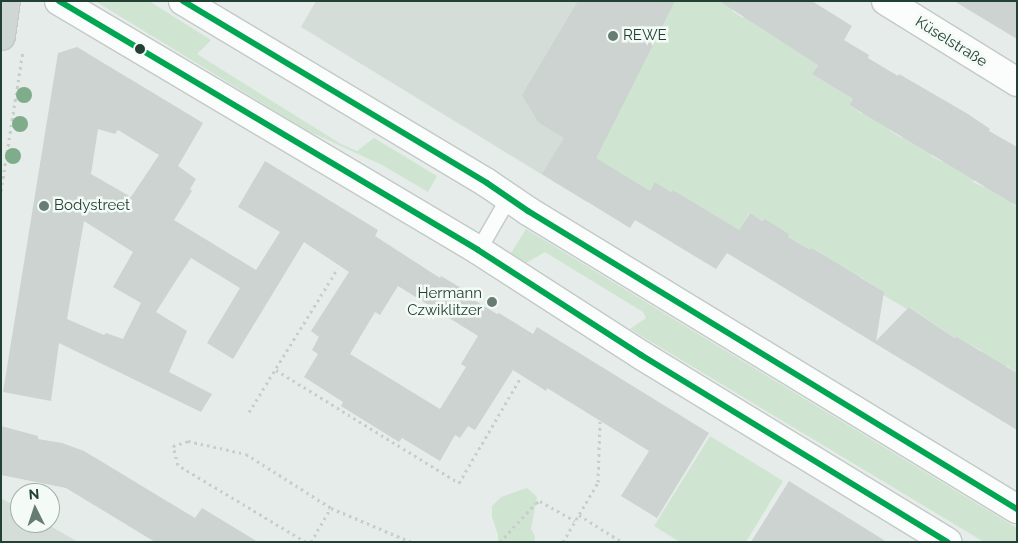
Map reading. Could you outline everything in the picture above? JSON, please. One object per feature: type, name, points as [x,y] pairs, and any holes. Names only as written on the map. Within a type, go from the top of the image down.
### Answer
[{"type":"main road","points":[[6,1],[13,40]]},
{"type":"street","points":[[59,1],[478,250],[641,355],[947,542]]},
{"type":"street","points":[[183,1],[487,183],[508,198],[1017,509]]},
{"type":"street","name":"Küselstraße","points":[[886,1],[1017,82]]},
{"type":"lane","points":[[478,250],[508,198]]},
{"type":"path","points":[[1,192],[13,40]]},
{"type":"path","points":[[249,412],[338,268]]},
{"type":"path","points":[[276,370],[459,482],[521,377]]},
{"type":"path","points":[[562,542],[598,482],[600,421]]},
{"type":"path","points":[[306,542],[178,465],[173,446],[188,441],[246,454],[331,508],[411,542]]},
{"type":"path","points":[[500,542],[540,501],[575,521]]},
{"type":"path","points":[[311,542],[331,508]]},
{"type":"path","points":[[579,515],[622,542]]},
{"type":"shaded area","points":[[316,1],[688,1],[587,202],[301,27]]},
{"type":"shaded area","points":[[1,498],[10,503],[10,533],[60,532],[78,542],[1,542]]},
{"type":"green space","points":[[95,1],[149,1],[211,40],[197,54],[341,144],[357,151],[374,138],[437,176],[428,192],[382,165],[306,130]]},
{"type":"green space","points":[[675,1],[729,1],[735,5],[732,11],[743,18],[747,12],[822,58],[812,74],[853,99],[849,105],[862,114],[867,106],[893,123],[889,130],[902,138],[906,131],[934,148],[931,156],[943,162],[947,156],[977,174],[973,182],[984,187],[988,181],[1016,198],[1012,204],[1017,207],[1017,373],[1007,366],[1004,369],[980,355],[982,351],[957,337],[954,338],[910,307],[907,309],[883,295],[883,292],[861,277],[858,279],[813,248],[810,250],[788,237],[788,234],[765,219],[762,221],[749,213],[738,232],[673,190],[671,192],[655,182],[650,191],[596,159]]},
{"type":"green space","points":[[526,229],[1017,528],[1017,542],[984,542],[630,329],[646,318],[643,312],[545,252],[526,263],[511,253]]},
{"type":"green space","points":[[710,436],[783,481],[746,542],[680,542],[654,526]]},
{"type":"green space","points":[[527,488],[537,497],[531,529],[535,536],[534,542],[498,542],[498,535],[492,517],[492,506],[501,497]]},
{"type":"building","points":[[578,1],[675,1],[596,158],[650,191],[655,182],[671,192],[673,190],[739,230],[750,213],[762,221],[765,219],[789,234],[788,237],[810,250],[812,248],[884,292],[876,341],[909,307],[954,338],[957,337],[1017,373],[1017,430],[727,253],[716,269],[635,220],[630,228],[542,174],[564,138],[538,122],[522,95]]},
{"type":"building","points":[[719,1],[812,1],[852,26],[844,40],[869,55],[868,58],[968,114],[990,129],[989,131],[1017,147],[1017,206],[849,105],[853,99],[812,74],[818,65]]},
{"type":"building","points":[[954,1],[1017,1],[1017,39]]},
{"type":"building","points":[[77,47],[203,123],[178,166],[196,179],[190,189],[192,191],[174,220],[256,270],[280,232],[238,207],[265,161],[378,230],[375,236],[440,278],[441,276],[468,292],[466,295],[497,314],[499,313],[533,334],[537,327],[709,433],[657,518],[621,496],[649,451],[547,388],[546,391],[513,370],[475,430],[468,426],[460,438],[455,435],[440,461],[402,438],[399,442],[341,406],[343,402],[304,377],[318,354],[312,350],[319,337],[311,331],[349,272],[304,242],[233,359],[207,343],[240,288],[191,258],[156,312],[187,331],[169,372],[212,394],[201,412],[59,343],[51,401],[3,392],[58,53]],"holes":[[[98,129],[115,134],[118,130],[159,155],[131,197],[91,174]],[[84,221],[133,252],[113,287],[141,303],[123,339],[106,333],[104,335],[67,319]],[[398,286],[478,336],[461,364],[466,367],[440,409],[350,354],[375,312],[380,315]]]},
{"type":"building","points":[[1,426],[38,436],[38,439],[62,443],[84,451],[195,518],[202,508],[258,542],[155,542],[66,488],[60,487],[60,483],[41,483],[1,475]]},
{"type":"building","points":[[789,481],[887,542],[751,542]]},
{"type":"transit line","points":[[59,1],[478,250],[641,355],[947,542]]},
{"type":"transit line","points":[[183,1],[487,183],[528,211],[1017,509]]},
{"type":"place","name":"REWE","points":[[613,36]]},
{"type":"place","name":"Bodystreet","points":[[44,206]]},
{"type":"place","name":"Hermann Czwiklitzer","points":[[492,302]]}]
